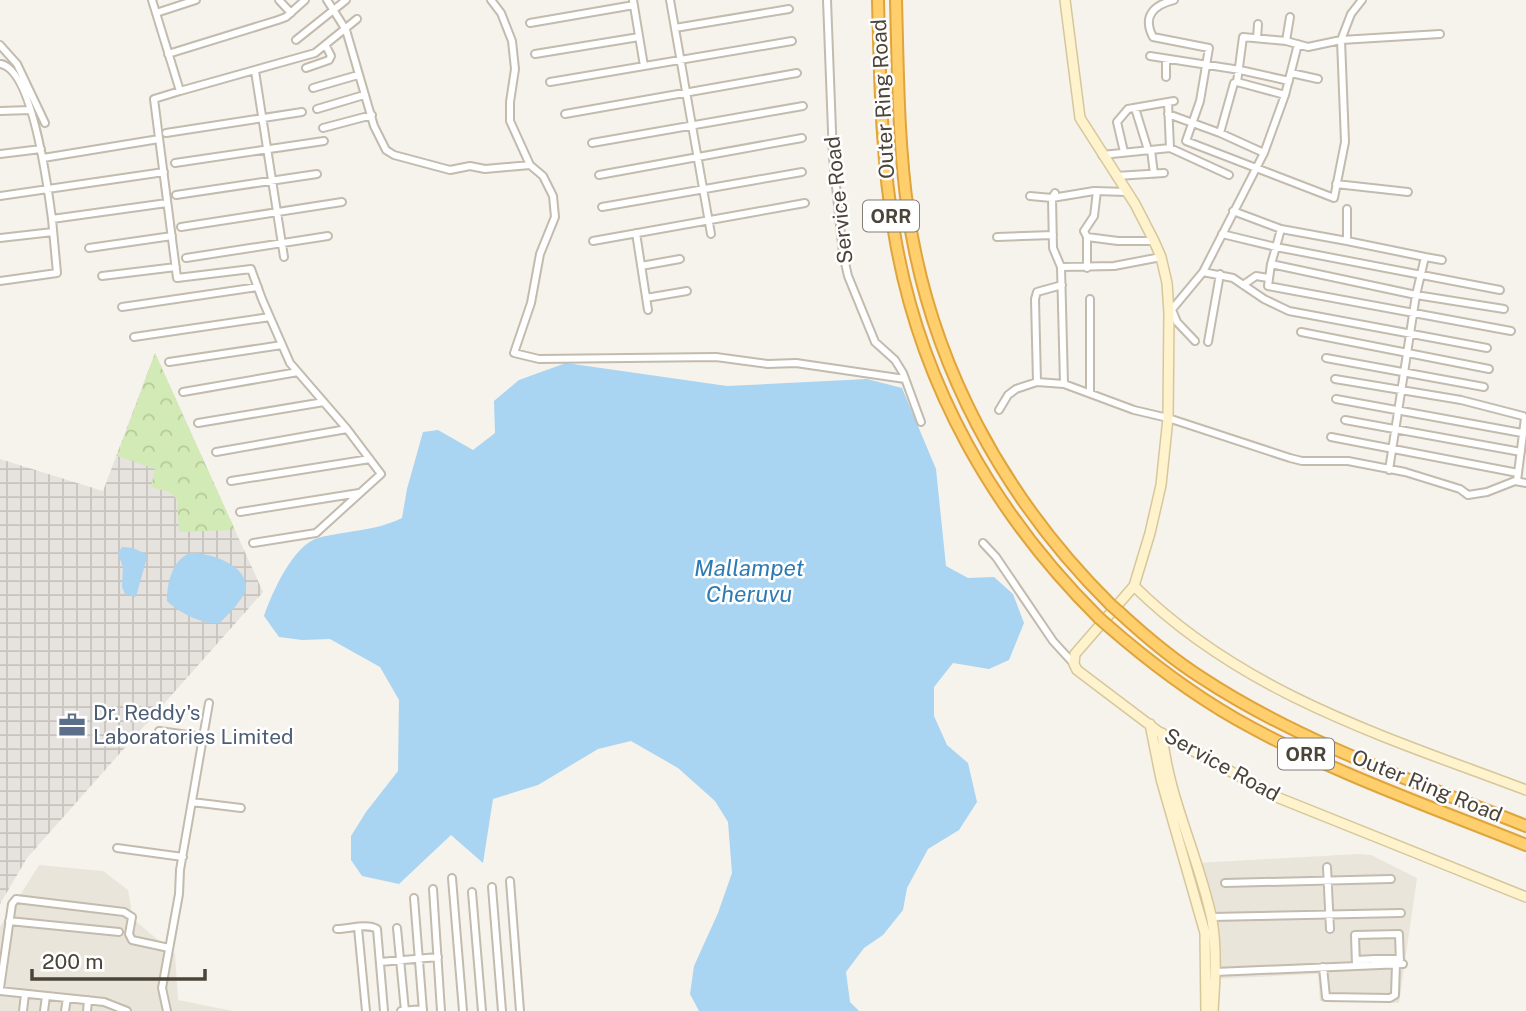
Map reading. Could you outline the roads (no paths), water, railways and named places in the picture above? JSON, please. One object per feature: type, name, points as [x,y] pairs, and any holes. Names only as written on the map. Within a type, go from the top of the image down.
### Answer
[{"type":"highway","name":"Outer Ring Road","points":[[878,0],[885,161],[895,239],[906,290],[922,341],[955,422],[1004,505],[1035,548],[1103,621],[1180,684],[1258,731],[1353,775],[1526,845]]},
{"type":"highway","name":"Outer Ring Road","points":[[896,0],[901,146],[912,236],[930,311],[970,414],[1011,485],[1049,537],[1115,609],[1179,662],[1222,691],[1266,716],[1359,759],[1526,826]]},
{"type":"main road","points":[[1065,0],[1080,118],[1127,192],[1154,241],[1161,257],[1171,311],[1168,418],[1161,485],[1134,586],[1075,654],[1074,664]]},
{"type":"main road","points":[[1134,586],[1178,624],[1229,662],[1272,688],[1330,715],[1526,790]]},
{"type":"main road","name":"Service Road","points":[[1074,664],[1077,670],[1162,733],[1279,798],[1526,897]]},
{"type":"main road","points":[[1150,724],[1161,779],[1205,933],[1208,971],[1206,1011]]},
{"type":"main road","points":[[1162,733],[1167,770],[1211,917],[1215,972],[1213,1011]]},
{"type":"street","points":[[152,0],[180,91]]},
{"type":"street","points":[[156,13],[195,0]]},
{"type":"street","points":[[279,0],[291,13]]},
{"type":"street","points":[[168,54],[278,20],[291,13],[304,0]]},
{"type":"street","points":[[327,0],[346,30],[364,95],[386,150],[394,155],[450,170],[470,166],[485,169],[530,166]]},
{"type":"street","points":[[296,40],[346,0]]},
{"type":"street","points":[[491,0],[501,13],[512,41],[514,69],[510,121],[530,166],[543,176],[553,196],[555,217],[540,254],[531,303],[513,353],[539,359],[716,357],[768,364],[796,363],[905,379]]},
{"type":"street","points":[[670,0],[711,234]]},
{"type":"street","name":"Service Road","points":[[827,0],[830,97],[843,254],[848,276],[869,330],[875,342],[898,364],[921,422]]},
{"type":"street","points":[[1174,0],[1157,5],[1151,14],[1150,33],[1153,37],[1209,48],[1200,101],[1186,141],[1334,198],[1345,142],[1340,40],[1350,14],[1362,0]]},
{"type":"street","points":[[530,23],[633,3],[644,66]]},
{"type":"street","points":[[675,28],[789,9]]},
{"type":"street","points":[[1286,41],[1290,17]]},
{"type":"street","points":[[253,543],[316,533],[381,474],[347,429],[290,363],[251,269],[177,278],[154,99],[302,58],[326,46],[357,19]]},
{"type":"street","points":[[1257,38],[1258,24]]},
{"type":"street","points":[[1220,133],[1240,70],[1243,37],[1286,41],[1308,47],[1340,40],[1440,34]]},
{"type":"street","points":[[535,54],[639,37]]},
{"type":"street","points":[[550,82],[792,41]]},
{"type":"street","points":[[1195,341],[1177,322],[1171,311],[1203,272],[1256,170],[1285,95],[1298,44]]},
{"type":"street","points":[[0,45],[18,64],[45,123]]},
{"type":"street","points":[[306,68],[329,60],[331,56],[326,46]]},
{"type":"street","points":[[1150,56],[1240,70],[1289,81]]},
{"type":"street","points":[[1166,77],[1167,59]]},
{"type":"street","points":[[0,281],[57,273],[41,149],[30,110],[14,71],[1,64]]},
{"type":"street","points":[[255,71],[284,257]]},
{"type":"street","points":[[565,114],[797,73]]},
{"type":"street","points":[[1291,73],[1318,79]]},
{"type":"street","points":[[313,88],[358,75]]},
{"type":"street","points":[[1237,82],[1285,95]]},
{"type":"street","points":[[317,109],[364,95]]},
{"type":"street","points":[[1124,152],[1117,122],[1128,109],[1171,102],[1168,114],[1170,148]]},
{"type":"street","points":[[592,143],[803,106]]},
{"type":"street","points":[[1135,108],[1150,150],[1154,174]]},
{"type":"street","points":[[0,111],[30,110]]},
{"type":"street","points":[[166,133],[302,112]]},
{"type":"street","points":[[1168,114],[1264,153]]},
{"type":"street","points":[[323,128],[372,115]]},
{"type":"street","points":[[599,175],[802,138]]},
{"type":"street","points":[[43,158],[159,139]]},
{"type":"street","points":[[175,163],[324,141]]},
{"type":"street","points":[[1102,155],[1170,148],[1229,175]]},
{"type":"street","points":[[0,154],[41,149]]},
{"type":"street","points":[[0,196],[164,172]]},
{"type":"street","points":[[602,207],[802,172]]},
{"type":"street","points":[[1116,176],[1164,173]]},
{"type":"street","points":[[176,195],[317,174]]},
{"type":"street","points":[[1336,184],[1408,192]]},
{"type":"street","points":[[1087,268],[1087,237],[1084,231],[1094,216],[1097,191]]},
{"type":"street","points":[[1030,196],[1097,191],[1127,192]]},
{"type":"street","points":[[1054,195],[1054,248],[1061,267],[1062,285],[1064,384]]},
{"type":"street","points":[[181,228],[341,202]]},
{"type":"street","points":[[52,219],[167,203]]},
{"type":"street","points":[[593,241],[805,203]]},
{"type":"street","points":[[1347,209],[1347,241]]},
{"type":"street","points":[[1233,211],[1281,229],[1442,260]]},
{"type":"street","points":[[1264,299],[1281,229]]},
{"type":"street","points":[[0,239],[53,232]]},
{"type":"street","points":[[636,233],[648,310]]},
{"type":"street","points":[[1222,234],[1500,290]]},
{"type":"street","points":[[997,237],[1054,235]]},
{"type":"street","points":[[89,247],[172,236]]},
{"type":"street","points":[[186,258],[328,236]]},
{"type":"street","points":[[1087,237],[1118,242],[1154,241]]},
{"type":"street","points":[[1061,267],[1114,266],[1161,257]]},
{"type":"street","points":[[1389,470],[1409,334],[1425,257]]},
{"type":"street","points":[[641,266],[680,259]]},
{"type":"street","points":[[1271,264],[1416,295],[1504,309]]},
{"type":"street","points":[[102,276],[176,267]]},
{"type":"street","points":[[1203,272],[1234,278],[1264,299],[1289,311],[1487,348]]},
{"type":"street","points":[[1208,342],[1220,274]]},
{"type":"street","points":[[1243,285],[1256,276],[1268,282],[1413,314],[1511,331]]},
{"type":"street","points":[[1037,382],[1035,299],[1037,292],[1062,285]]},
{"type":"street","points":[[122,307],[258,286]]},
{"type":"street","points":[[646,298],[687,291]]},
{"type":"street","points":[[1090,299],[1090,393]]},
{"type":"street","points":[[134,337],[270,317]]},
{"type":"street","points":[[1301,332],[1489,369]]},
{"type":"street","points":[[169,362],[282,345]]},
{"type":"street","points":[[1326,358],[1484,387]]},
{"type":"street","points":[[183,392],[298,372]]},
{"type":"street","points":[[1335,379],[1461,400],[1523,416],[1525,418],[1517,481]]},
{"type":"street","points":[[999,410],[1016,388],[1037,382],[1064,384],[1134,410],[1168,418],[1302,461],[1348,461],[1416,475],[1460,489],[1468,495],[1487,492],[1517,481],[1526,482]]},
{"type":"street","points":[[1336,399],[1522,433]]},
{"type":"street","points":[[198,423],[324,402]]},
{"type":"street","points":[[1345,420],[1521,452]]},
{"type":"street","points":[[216,452],[347,429]]},
{"type":"street","points":[[1331,437],[1518,472]]},
{"type":"street","points":[[231,481],[370,459]]},
{"type":"street","points":[[240,512],[361,492]]},
{"type":"street","name":"Service Road","points":[[983,543],[996,556],[1053,641],[1074,664]]},
{"type":"street","points":[[167,1011],[162,988],[209,703]]},
{"type":"street","points":[[159,731],[203,737]]},
{"type":"street","points":[[192,802],[241,808]]},
{"type":"street","points":[[117,848],[183,857]]},
{"type":"street","points":[[1327,867],[1330,929]]},
{"type":"street","points":[[452,878],[463,1011]]},
{"type":"street","points":[[1225,883],[1391,879]]},
{"type":"street","points":[[510,881],[520,1011]]},
{"type":"street","points":[[492,887],[502,1011]]},
{"type":"street","points":[[433,889],[442,1011]]},
{"type":"street","points":[[472,892],[482,1011]]},
{"type":"street","points":[[397,928],[403,1011],[423,1010],[414,898]]},
{"type":"street","points":[[127,1011],[109,1003],[0,990],[12,902],[16,899],[124,912],[132,917],[129,934],[132,940],[169,948]]},
{"type":"street","points":[[1211,917],[1401,913]]},
{"type":"street","points":[[9,921],[119,932]]},
{"type":"street","points":[[337,929],[368,925],[377,929],[384,1011]]},
{"type":"street","points":[[358,928],[366,1011]]},
{"type":"street","points":[[1323,967],[1326,997],[1390,998],[1395,995],[1400,963],[1399,934],[1355,935],[1356,963]]},
{"type":"street","points":[[380,962],[438,957]]},
{"type":"street","points":[[1215,972],[1376,962],[1400,963]]},
{"type":"street","points":[[23,1011],[25,994]]},
{"type":"street","points":[[44,1011],[46,996]]},
{"type":"street","points":[[65,1011],[67,998]]},
{"type":"street","points":[[87,1011],[88,1000]]},
{"type":"water","name":"Mallampet Cheruvu","points":[[566,363],[727,386],[867,379],[902,388],[936,469],[946,566],[968,578],[994,577],[1013,594],[1024,623],[1009,660],[989,669],[953,663],[934,687],[934,716],[947,745],[968,763],[977,802],[959,830],[928,849],[907,888],[903,910],[883,935],[864,948],[846,972],[850,1002],[859,1011],[699,1011],[690,994],[694,966],[718,913],[732,873],[728,822],[715,801],[678,768],[631,741],[598,749],[538,785],[493,799],[483,863],[451,835],[399,884],[362,876],[351,860],[351,836],[398,771],[399,700],[380,667],[330,639],[279,637],[264,616],[272,595],[292,560],[309,542],[329,535],[381,526],[402,518],[423,432],[438,430],[473,450],[495,433],[494,401],[519,380]]},
{"type":"water","points":[[122,547],[133,548],[147,557],[136,597],[125,594],[122,587],[123,567],[118,554]]},
{"type":"water","points":[[190,553],[225,561],[240,572],[244,579],[246,588],[243,596],[219,623],[191,617],[167,601],[172,573],[179,561]]},
{"type":"place","name":"Dr. Reddy's Laboratories Limited","points":[[72,725]]}]
